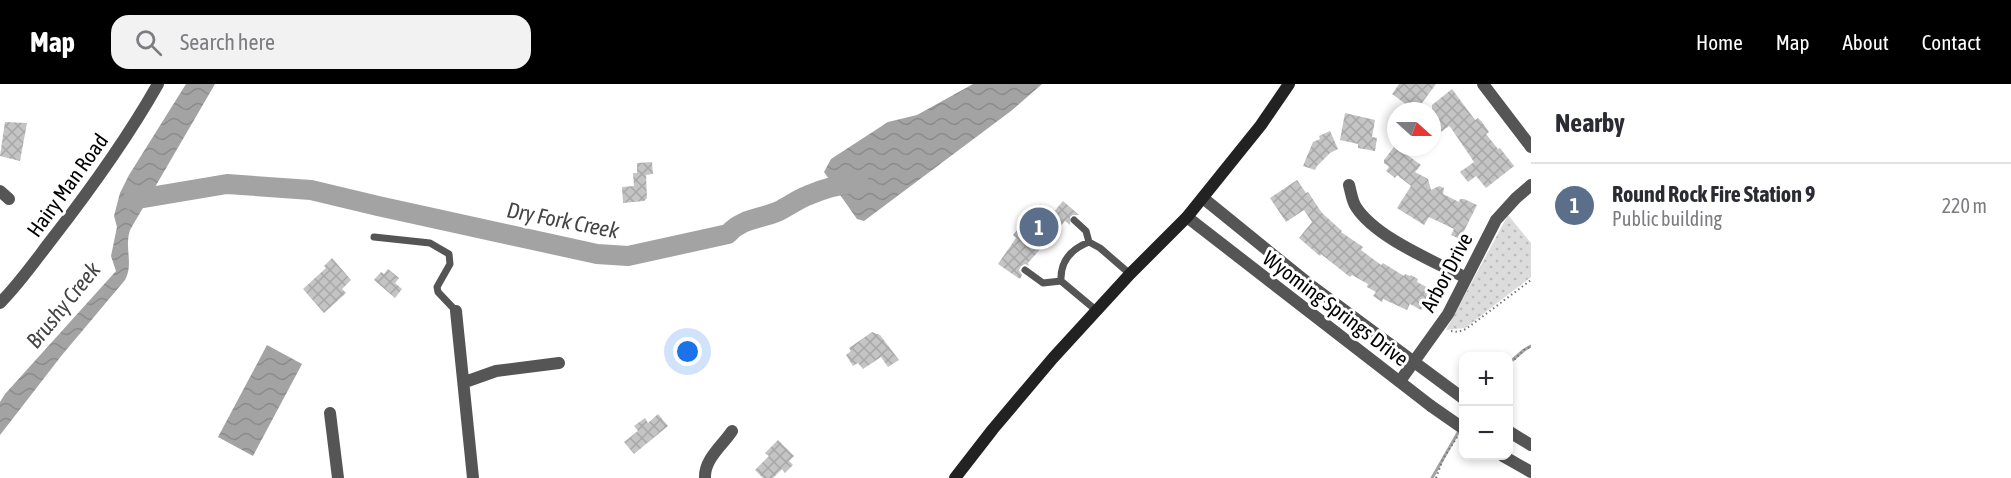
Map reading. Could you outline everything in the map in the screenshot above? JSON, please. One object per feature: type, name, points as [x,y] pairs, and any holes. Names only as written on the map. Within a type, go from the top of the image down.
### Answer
[{"type":"main road","points":[[955,478],[1015,402],[1130,274],[1187,217],[1261,124],[1289,84]]},
{"type":"street","name":"Hairy Man Road","points":[[0,303],[13,290],[72,213],[120,145],[158,84]]},
{"type":"street","points":[[1483,84],[1531,147]]},
{"type":"street","points":[[1349,185],[1355,205],[1387,236],[1466,278]]},
{"type":"street","name":"Arbor Drive","points":[[1400,381],[1448,314],[1496,220],[1531,185]]},
{"type":"street","name":"Wyoming Springs Drive","points":[[1203,198],[1309,284],[1459,396]]},
{"type":"street","name":"Wyoming Springs Drive","points":[[1187,217],[1315,318],[1400,381],[1459,430]]},
{"type":"street","points":[[456,311],[473,478]]},
{"type":"street","points":[[465,382],[496,371],[559,363]]},
{"type":"street","points":[[330,413],[338,478]]},
{"type":"street","points":[[705,478],[706,468],[711,458],[732,431]]},
{"type":"street","points":[[1513,434],[1531,445]]},
{"type":"street","points":[[1510,460],[1531,472]]},
{"type":"lane","points":[[1074,220],[1086,231],[1089,242],[1100,248],[1130,274]]},
{"type":"lane","points":[[374,237],[430,243],[449,254],[450,264],[437,286],[438,292],[456,311]]},
{"type":"lane","points":[[1061,281],[1061,271],[1067,256],[1077,247],[1089,242]]},
{"type":"lane","points":[[1025,270],[1043,283],[1061,281],[1097,311]]},
{"type":"path","points":[[1448,330],[1458,332],[1466,329],[1531,280]]},
{"type":"path","points":[[1513,362],[1531,346]]},
{"type":"path","points":[[1436,478],[1443,459],[1459,435]]},
{"type":"shaded area","points":[[1508,215],[1531,243],[1531,277],[1465,328],[1446,330]]},
{"type":"water","points":[[186,84],[215,84],[130,230],[128,237],[129,268],[125,280],[62,355],[0,435],[0,402],[5,394],[116,271],[111,256],[117,227],[114,216],[120,193]]},
{"type":"water","points":[[973,84],[1042,84],[1011,111],[864,221],[857,219],[824,172],[831,159],[888,122],[917,115]]},
{"type":"water","points":[[267,345],[302,364],[253,456],[218,437]]},
{"type":"building","points":[[1399,84],[1436,84],[1423,102],[1403,102],[1392,94]]},
{"type":"building","points":[[1452,89],[1475,120],[1478,118],[1482,122],[1489,132],[1486,134],[1514,166],[1486,188],[1476,176],[1468,182],[1460,172],[1474,162],[1449,126],[1441,132],[1441,102],[1436,102]]},
{"type":"building","points":[[1345,113],[1375,120],[1372,137],[1377,138],[1375,151],[1358,148],[1358,144],[1340,140]]},
{"type":"building","points":[[5,122],[27,123],[20,161],[0,156]]},
{"type":"building","points":[[1330,131],[1338,149],[1330,153],[1315,170],[1303,166],[1313,142]]},
{"type":"building","points":[[1387,156],[1409,156],[1421,165],[1415,172],[1428,179],[1431,190],[1439,186],[1444,188],[1443,194],[1459,202],[1460,199],[1464,199],[1477,205],[1460,239],[1451,235],[1454,229],[1429,217],[1424,225],[1397,208],[1411,186],[1397,175],[1395,178],[1386,171],[1389,167],[1384,160]]},
{"type":"building","points":[[652,162],[653,174],[646,175],[647,198],[644,201],[623,203],[622,187],[634,186],[633,173],[637,173],[637,163]]},
{"type":"building","points":[[1297,180],[1322,213],[1341,232],[1363,247],[1361,250],[1381,265],[1383,263],[1404,276],[1405,274],[1411,275],[1418,279],[1417,282],[1432,290],[1421,310],[1410,304],[1407,310],[1383,299],[1382,302],[1373,296],[1376,292],[1367,287],[1368,284],[1352,275],[1350,277],[1299,238],[1312,222],[1304,210],[1286,222],[1270,198]]},
{"type":"building","points":[[1063,201],[1079,215],[1070,217],[1070,225],[1065,221],[1028,263],[1029,266],[1025,264],[1021,266],[1020,279],[998,264],[1016,238],[1013,235],[1040,204],[1052,214]]},
{"type":"building","points":[[332,258],[351,280],[342,289],[346,293],[324,313],[303,289],[326,268],[324,266]]},
{"type":"building","points":[[388,269],[399,278],[395,283],[402,289],[395,298],[374,280],[381,272],[384,274]]},
{"type":"building","points":[[872,332],[880,335],[899,360],[888,367],[881,357],[863,369],[858,363],[853,366],[846,355],[851,351],[849,348]]},
{"type":"building","points":[[658,414],[668,426],[634,454],[624,442],[638,431],[634,426],[645,418],[648,423]]},
{"type":"building","points":[[778,440],[794,456],[789,461],[793,465],[785,473],[782,469],[773,478],[763,478],[755,470],[769,456],[765,453]]},
{"type":"waterway","name":"Dry Fork Creek","points":[[132,200],[227,184],[311,190],[597,254],[628,256],[728,234],[739,225],[779,211],[801,198],[834,187],[859,182]]},
{"type":"waterway","points":[[1513,360],[1531,346]]},
{"type":"waterway","points":[[1432,478],[1459,431]]},
{"type":"place","name":"Round Rock Fire Station 9","points":[[1039,227]]},
{"type":"water label","name":"Brushy Creek","points":[[63,305]]}]
